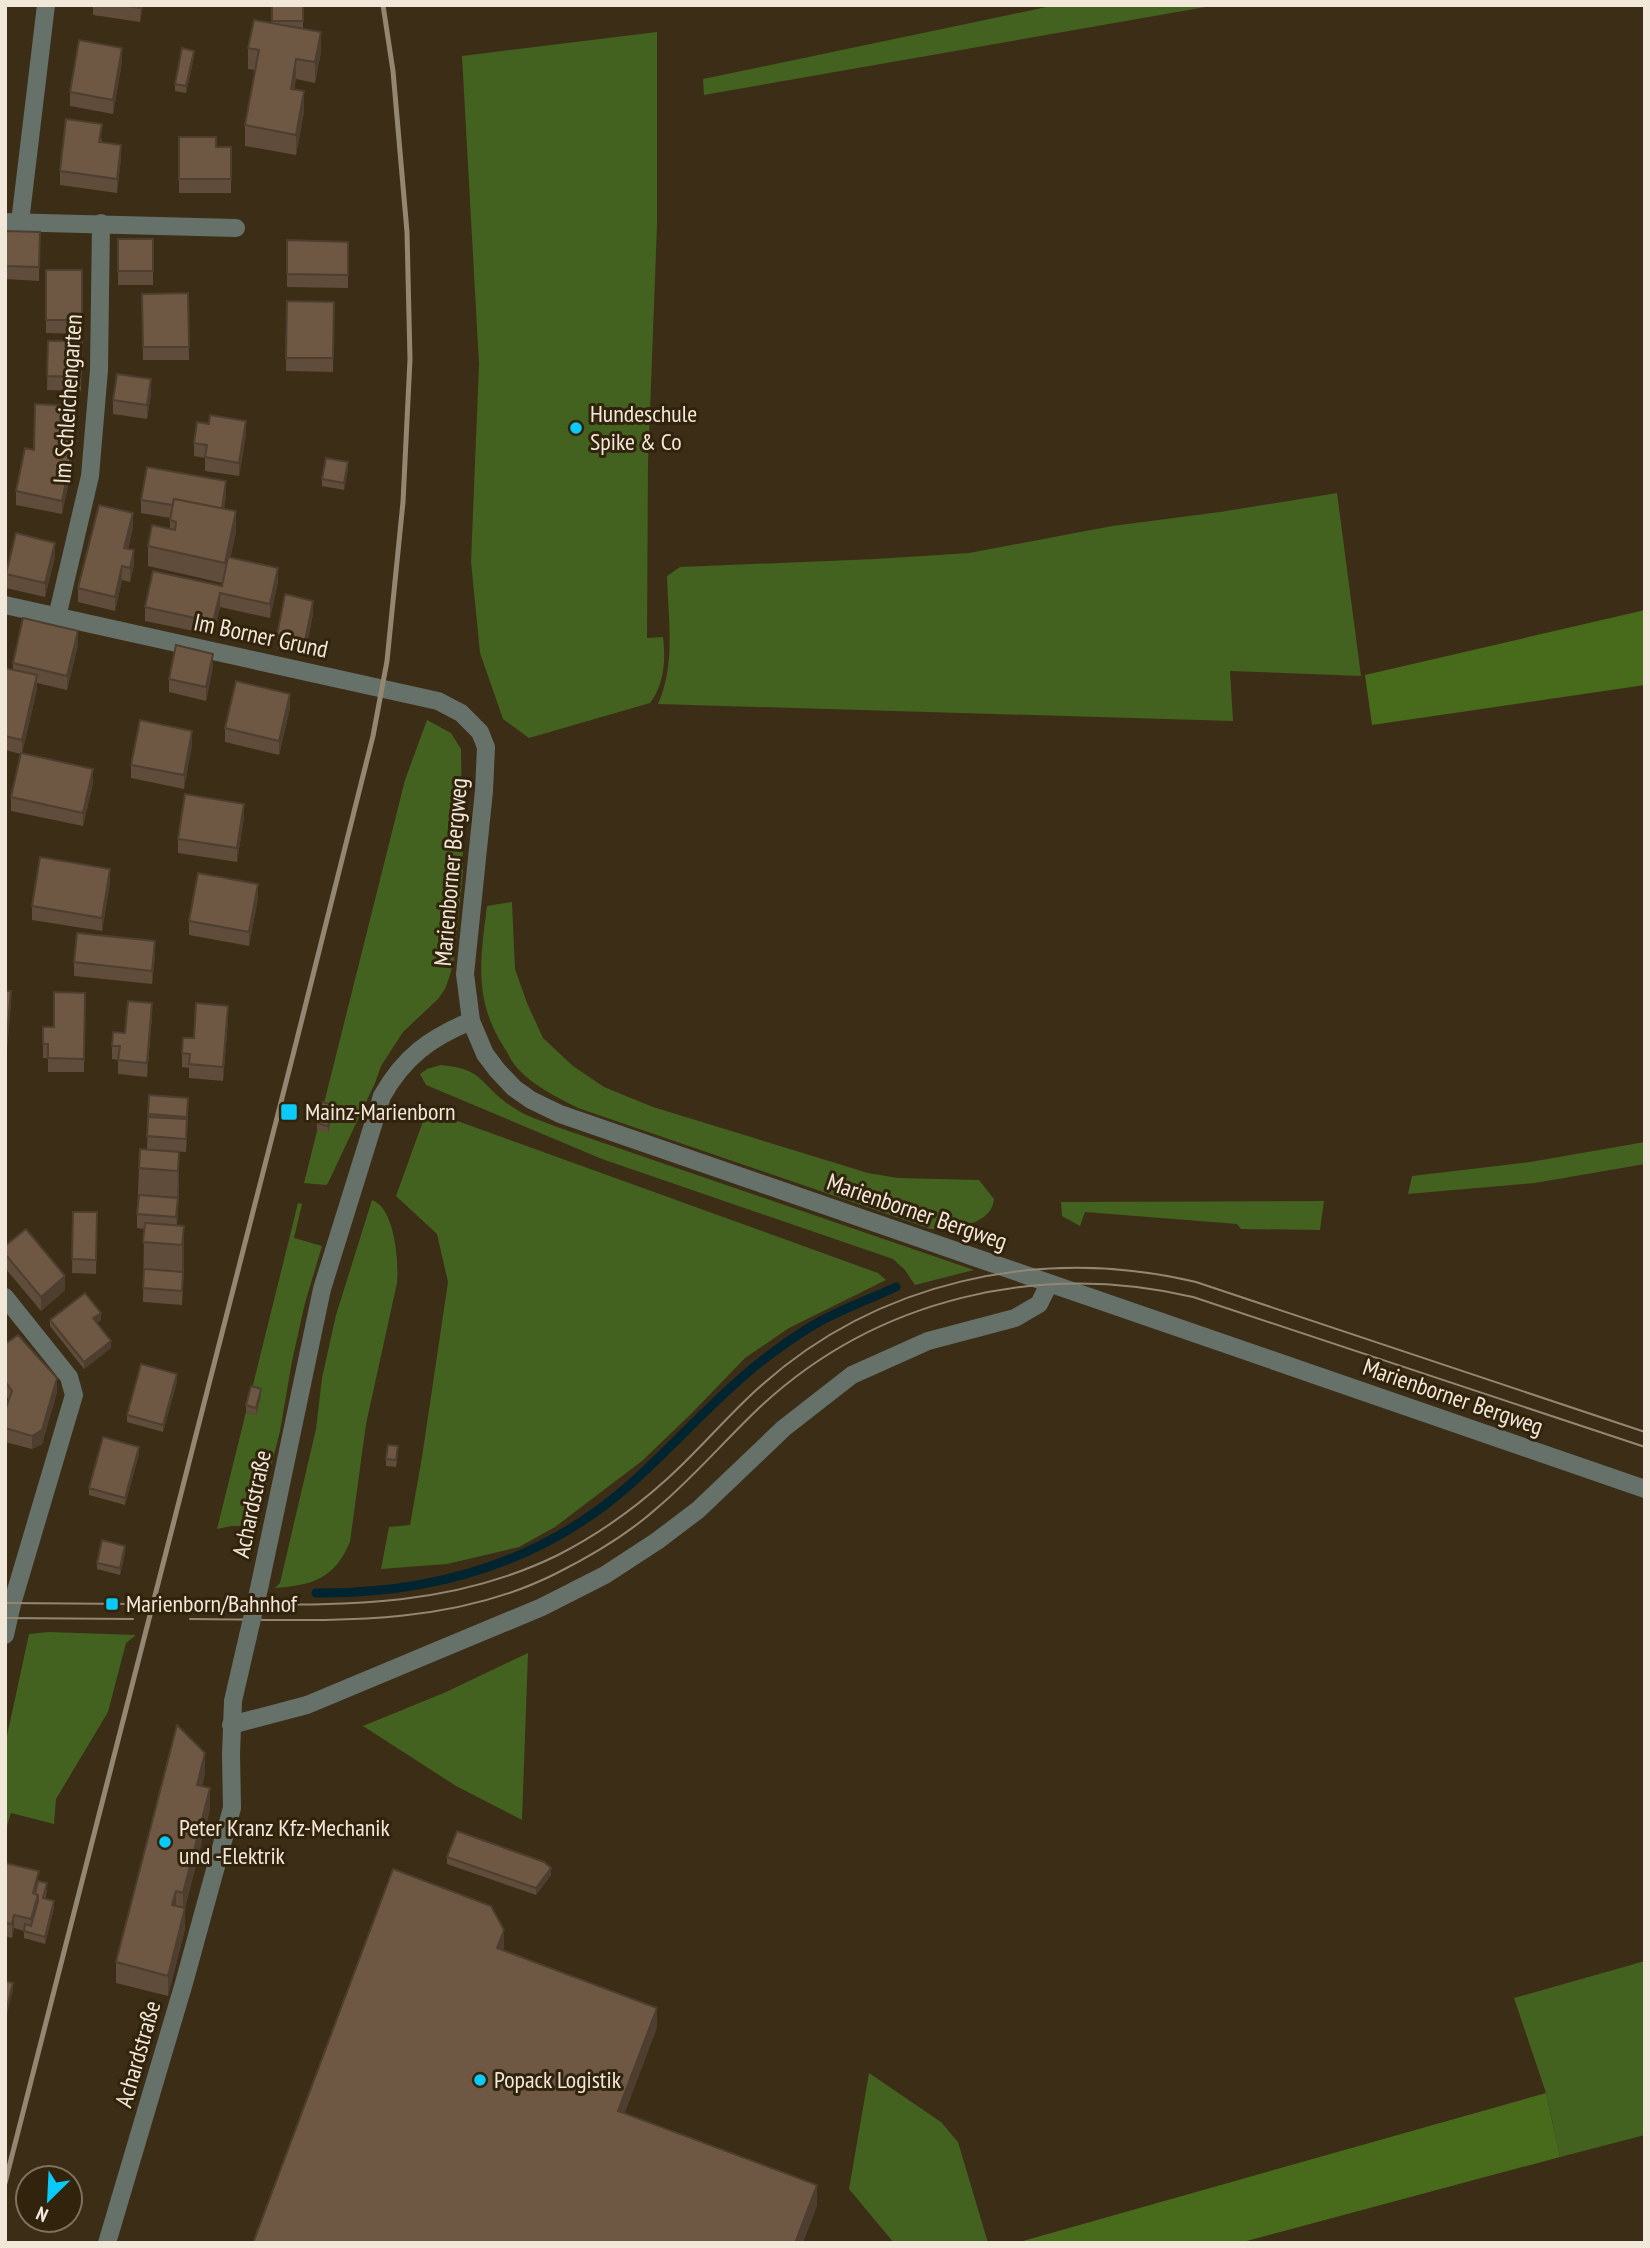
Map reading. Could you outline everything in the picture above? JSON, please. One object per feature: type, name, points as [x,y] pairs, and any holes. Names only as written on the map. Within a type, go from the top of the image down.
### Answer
[{"type":"street","points":[[46,5],[13,222],[236,228]]},
{"type":"street","name":"Im Schleichengarten","points":[[57,617],[90,476],[99,370],[101,223]]},
{"type":"street","name":"Im Borner Grund","points":[[5,605],[438,701],[461,713],[480,732],[486,747]]},
{"type":"street","name":"Marienborner Bergweg","points":[[486,747],[465,974],[471,1021],[485,1054],[514,1088],[531,1100],[560,1114],[1645,1489]]},
{"type":"street","name":"Achardstraße","points":[[107,2243],[184,1983],[232,1808],[233,1701],[322,1289],[382,1096],[390,1082],[417,1050],[447,1030],[471,1021]]},
{"type":"street","points":[[231,1725],[307,1705],[542,1607],[605,1575],[698,1510],[784,1428],[852,1375],[928,1341],[1015,1318],[1039,1304],[1049,1284]]},
{"type":"street","points":[[5,1297],[69,1377],[74,1395],[5,1635]]},
{"type":"green space","points":[[1056,5],[1217,5],[704,95],[703,79]]},
{"type":"green space","points":[[657,32],[657,225],[648,465],[647,638],[663,637],[663,672],[650,703],[529,738],[503,719],[480,653],[471,562],[479,364],[462,56]]},
{"type":"green space","points":[[1337,493],[1361,676],[1230,671],[1233,721],[658,704],[664,689],[669,657],[667,576],[680,567],[969,553],[1112,526]]},
{"type":"green space","points":[[1645,610],[1645,685],[1372,725],[1365,675]]},
{"type":"green space","points":[[427,720],[451,733],[461,749],[463,871],[450,975],[438,999],[403,1032],[381,1066],[328,1183],[304,1183],[405,780]]},
{"type":"green space","points":[[512,902],[515,969],[543,1038],[573,1066],[604,1087],[653,1107],[868,1173],[898,1178],[979,1180],[994,1199],[992,1208],[986,1215],[970,1224],[931,1229],[578,1108],[539,1087],[512,1061],[496,1034],[484,999],[481,964],[487,906]]},
{"type":"green space","points":[[441,1065],[474,1074],[511,1106],[557,1127],[974,1270],[915,1285],[893,1259],[602,1159],[426,1085],[420,1074]]},
{"type":"green space","points":[[427,1110],[878,1273],[886,1280],[789,1328],[745,1358],[642,1461],[555,1527],[519,1547],[447,1564],[381,1569],[389,1527],[410,1525],[448,1282],[437,1234],[396,1196]]},
{"type":"green space","points":[[1645,1142],[1645,1164],[1535,1183],[1408,1194],[1412,1176],[1530,1162]]},
{"type":"green space","points":[[372,1200],[380,1205],[391,1224],[396,1250],[397,1283],[366,1424],[350,1542],[337,1564],[321,1578],[300,1585],[275,1588],[280,1583],[316,1429],[322,1378],[336,1315]]},
{"type":"green space","points":[[1324,1201],[1320,1230],[1241,1229],[1237,1224],[1085,1212],[1080,1226],[1062,1216],[1061,1202]]},
{"type":"green space","points":[[298,1203],[302,1204],[294,1238],[322,1246],[305,1303],[280,1431],[253,1538],[246,1526],[217,1529],[246,1412],[256,1415],[251,1393]]},
{"type":"green space","points":[[49,1632],[136,1635],[126,1643],[108,1712],[56,1799],[54,1824],[11,1813],[5,1832],[5,1745],[29,1634]]},
{"type":"green space","points":[[528,1653],[522,1820],[456,1786],[363,1726],[446,1692]]},
{"type":"green space","points":[[1645,1961],[1645,2135],[1560,2157],[1546,2093],[1514,1998]]},
{"type":"green space","points":[[869,2073],[941,2122],[958,2142],[988,2243],[894,2243],[849,2189]]},
{"type":"green space","points":[[1546,2093],[1560,2157],[1239,2243],[1016,2243]]},
{"type":"building","points":[[272,5],[303,5],[303,21],[272,21]]},
{"type":"building","points":[[254,20],[321,32],[315,62],[296,59],[291,89],[304,91],[296,135],[245,125],[259,50],[248,48]]},
{"type":"building","points":[[79,40],[122,48],[113,100],[70,92]]},
{"type":"building","points":[[182,48],[194,51],[186,86],[175,84]]},
{"type":"building","points":[[66,119],[102,124],[99,142],[121,145],[117,179],[60,171]]},
{"type":"building","points":[[179,137],[216,137],[216,147],[231,147],[231,179],[179,179]]},
{"type":"building","points":[[5,231],[40,232],[39,267],[5,266]]},
{"type":"building","points":[[118,239],[153,239],[153,271],[118,271]]},
{"type":"building","points":[[287,240],[348,242],[348,275],[287,274]]},
{"type":"building","points":[[46,270],[82,270],[82,320],[46,320]]},
{"type":"building","points":[[188,293],[189,347],[143,347],[142,294]]},
{"type":"building","points":[[287,301],[334,302],[333,358],[286,358]]},
{"type":"building","points":[[48,341],[82,341],[81,377],[47,376]]},
{"type":"building","points":[[117,374],[151,379],[147,405],[113,400]]},
{"type":"building","points":[[35,404],[74,406],[71,458],[62,501],[16,491],[25,448],[34,450]]},
{"type":"building","points":[[210,415],[246,421],[239,463],[205,457],[207,445],[194,443],[197,422],[209,424]]},
{"type":"building","points":[[326,458],[348,462],[344,483],[322,479]]},
{"type":"building","points":[[147,467],[226,481],[222,509],[174,499],[173,505],[141,500]]},
{"type":"building","points":[[174,499],[236,511],[225,563],[148,546],[152,525],[175,530],[176,522],[170,520]]},
{"type":"building","points":[[99,505],[133,513],[124,548],[134,550],[130,568],[122,566],[115,597],[78,588]]},
{"type":"building","points":[[16,533],[55,543],[45,583],[6,574]]},
{"type":"building","points":[[228,557],[278,568],[270,604],[220,593],[213,622],[145,607],[153,571],[222,586]]},
{"type":"building","points":[[285,594],[313,601],[305,641],[277,635]]},
{"type":"building","points":[[23,618],[78,631],[67,676],[13,663]]},
{"type":"building","points":[[176,645],[213,654],[206,687],[169,679]]},
{"type":"building","points":[[5,668],[37,675],[22,740],[5,736]]},
{"type":"building","points":[[236,681],[290,694],[279,741],[225,728]]},
{"type":"building","points":[[140,720],[192,731],[184,775],[131,765]]},
{"type":"building","points":[[21,753],[93,769],[83,813],[11,797]]},
{"type":"building","points":[[185,794],[244,804],[237,848],[178,839]]},
{"type":"building","points":[[40,857],[110,869],[102,918],[32,906]]},
{"type":"building","points":[[198,873],[258,884],[249,932],[189,921]]},
{"type":"building","points":[[77,933],[155,941],[152,971],[74,962]]},
{"type":"building","points":[[5,991],[11,991],[6,1047],[5,1047]]},
{"type":"building","points":[[54,992],[85,993],[84,1059],[48,1058],[48,1044],[43,1044],[43,1027],[54,1027]]},
{"type":"building","points":[[128,1001],[152,1003],[147,1063],[118,1060],[120,1046],[112,1046],[113,1032],[125,1033]]},
{"type":"building","points":[[196,1003],[228,1006],[223,1067],[189,1064],[190,1054],[182,1053],[183,1038],[194,1038]]},
{"type":"building","points":[[149,1095],[188,1098],[187,1117],[148,1114]]},
{"type":"building","points":[[322,1102],[333,1105],[328,1126],[317,1123]]},
{"type":"building","points":[[148,1117],[187,1119],[186,1139],[147,1136]]},
{"type":"building","points":[[140,1149],[179,1152],[178,1171],[139,1168]]},
{"type":"building","points":[[139,1195],[178,1198],[176,1217],[137,1214]]},
{"type":"building","points":[[73,1212],[97,1212],[96,1260],[72,1259]]},
{"type":"building","points":[[145,1223],[184,1226],[182,1245],[143,1242]]},
{"type":"building","points":[[26,1229],[65,1276],[41,1297],[5,1254],[5,1246]]},
{"type":"building","points":[[144,1269],[183,1272],[182,1291],[143,1288]]},
{"type":"building","points":[[85,1293],[101,1313],[93,1318],[111,1341],[84,1362],[50,1320]]},
{"type":"building","points":[[18,1335],[57,1378],[42,1430],[32,1436],[5,1428],[5,1411],[12,1391],[5,1381],[5,1344]]},
{"type":"building","points":[[141,1364],[177,1374],[163,1425],[127,1415]]},
{"type":"building","points":[[251,1386],[261,1389],[256,1408],[246,1405]]},
{"type":"building","points":[[103,1437],[139,1447],[125,1498],[89,1488]]},
{"type":"building","points":[[388,1445],[398,1446],[396,1460],[386,1459]]},
{"type":"building","points":[[102,1540],[125,1546],[120,1568],[97,1563]]},
{"type":"building","points":[[177,1725],[205,1753],[197,1785],[210,1788],[183,1893],[176,1891],[172,1905],[185,1908],[168,1976],[116,1962]]},
{"type":"building","points":[[457,1831],[544,1862],[551,1868],[536,1888],[447,1857]]},
{"type":"building","points":[[5,1863],[39,1871],[33,1893],[38,1895],[31,1919],[14,1915],[12,1924],[5,1923]]},
{"type":"building","name":"Popack Logistik","points":[[393,1869],[491,1906],[504,1930],[497,1948],[657,2008],[618,2111],[817,2185],[795,2243],[253,2243]]},
{"type":"building","points":[[38,1881],[47,1883],[43,1898],[54,1901],[45,1937],[24,1931],[25,1924],[31,1926],[38,1901],[38,1895],[35,1894]]},
{"type":"building","points":[[5,1981],[13,1983],[5,2015]]},
{"type":"waterway","points":[[316,1593],[400,1588],[441,1580],[519,1555],[556,1537],[626,1488],[760,1362],[819,1322],[896,1287]]},
{"type":"tram line","points":[[194,1604],[334,1604],[379,1601],[424,1596],[514,1574],[573,1547],[628,1511],[678,1469],[753,1393],[800,1355],[851,1323],[905,1299],[961,1282],[1018,1271],[1077,1268],[1137,1272],[1196,1282],[1645,1432]]},
{"type":"tram line","points":[[190,1619],[376,1618],[467,1605],[512,1592],[555,1574],[633,1527],[684,1484],[760,1407],[806,1370],[855,1339],[908,1315],[963,1298],[1019,1287],[1077,1284],[1135,1287],[1193,1297],[1645,1447]]},
{"type":"tram line","points":[[5,1603],[136,1604]]},
{"type":"tram line","points":[[5,1618],[133,1619]]},
{"type":"railway","points":[[5,2183],[293,1055],[373,736],[387,661],[403,502],[410,359],[407,232],[393,71],[383,5]]},
{"type":"place","name":"Hundeschule Spike & Co","points":[[576,428]]},
{"type":"place","name":"Mainz-Marienborn","points":[[289,1112]]},
{"type":"place","name":"Marienborn/Bahnhof","points":[[112,1604]]},
{"type":"place","name":"Peter Kranz Kfz-Mechanik und -Elektrik","points":[[165,1842]]},
{"type":"place","name":"Popack Logistik","points":[[480,2080]]}]
